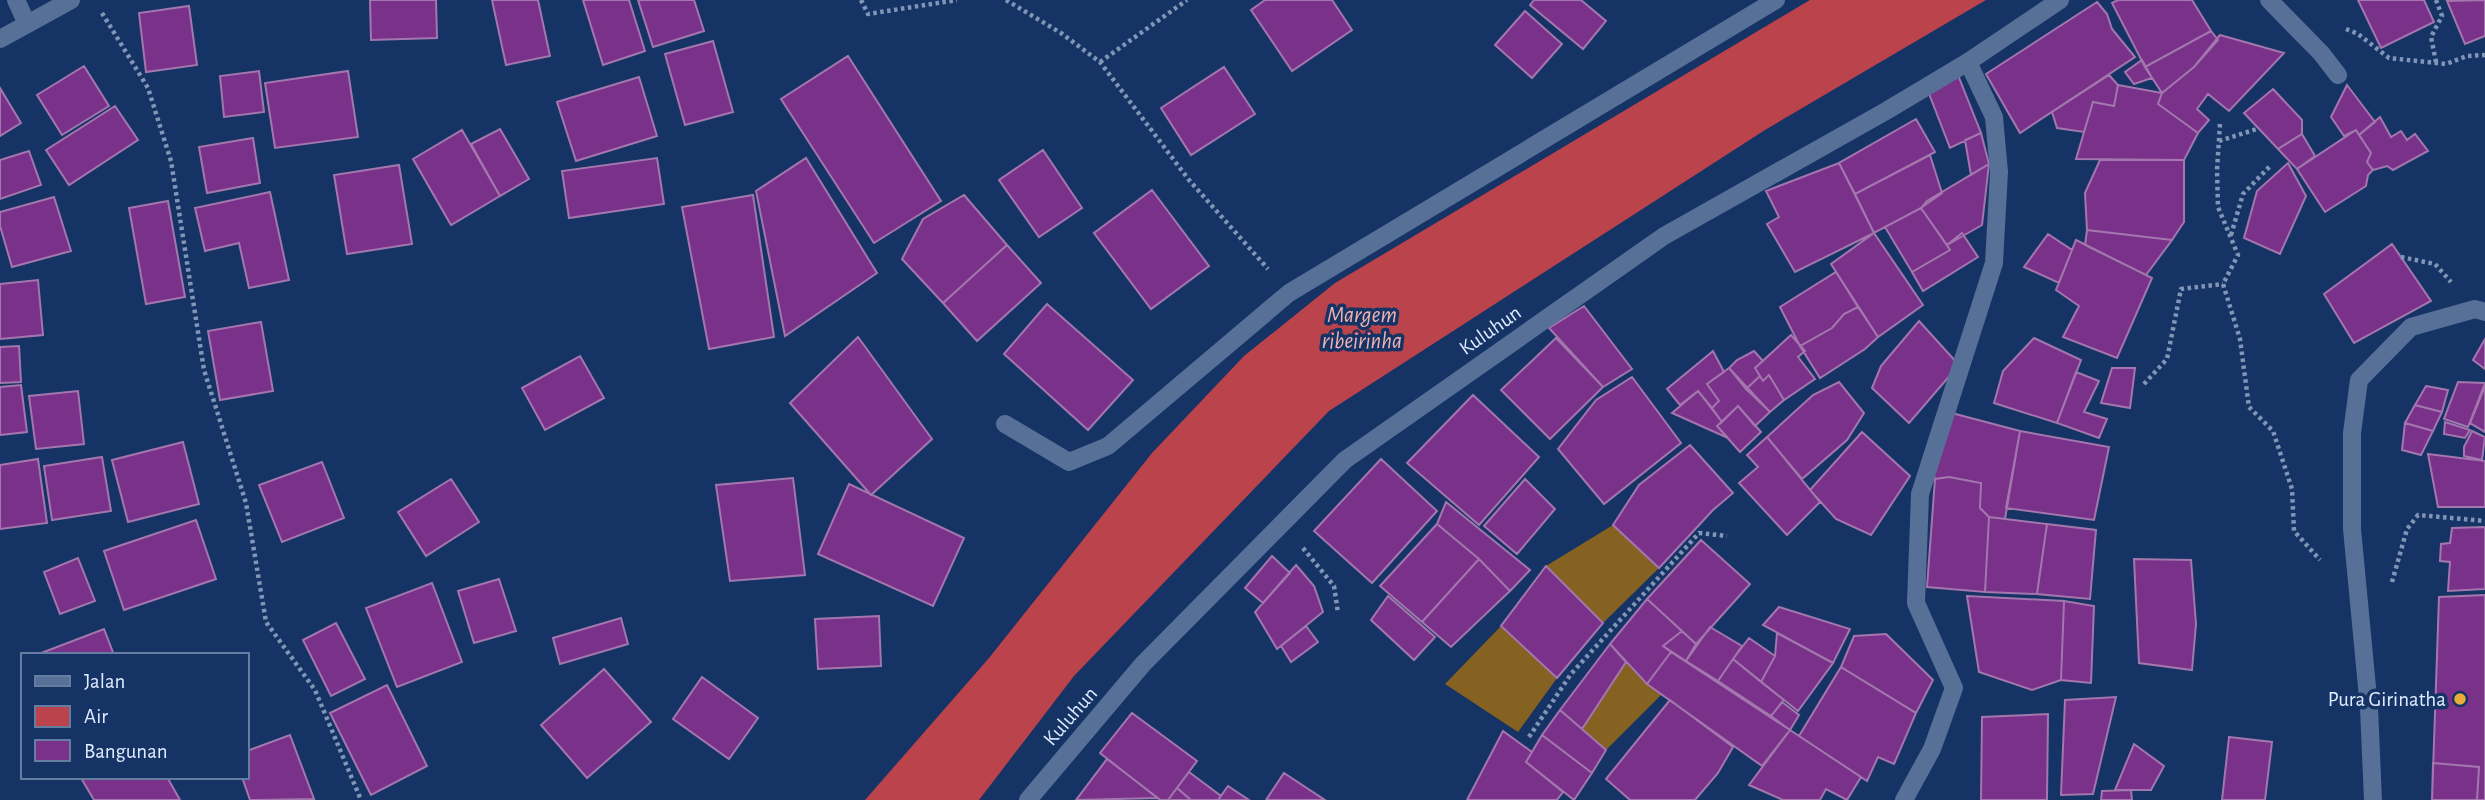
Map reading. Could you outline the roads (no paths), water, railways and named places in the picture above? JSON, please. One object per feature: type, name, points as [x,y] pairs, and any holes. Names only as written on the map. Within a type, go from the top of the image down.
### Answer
[{"type":"street","points":[[16,0],[27,24]]},
{"type":"street","points":[[0,39],[71,0]]},
{"type":"street","points":[[1005,424],[1069,462],[1108,446],[1290,293],[1776,0]]},
{"type":"street","name":"Kuluhun","points":[[1028,800],[1143,664],[1345,460],[1664,236],[1968,62],[2060,0]]},
{"type":"street","points":[[2269,0],[2321,52],[2338,75]]},
{"type":"street","points":[[1904,800],[1932,749],[1954,688],[1916,603],[1920,494],[1994,263],[1999,172],[1994,117],[1968,62]]},
{"type":"street","points":[[2373,800],[2370,708],[2352,529],[2352,433],[2359,380],[2411,327],[2480,310]]},
{"type":"water","name":"Margem ribeirinha","points":[[1810,0],[1986,0],[1765,130],[1329,411],[1074,676],[979,800],[865,800],[989,658],[1152,453],[1244,356],[1335,283]]},
{"type":"place","name":"Pura Girinatha","points":[[2460,699]]}]
